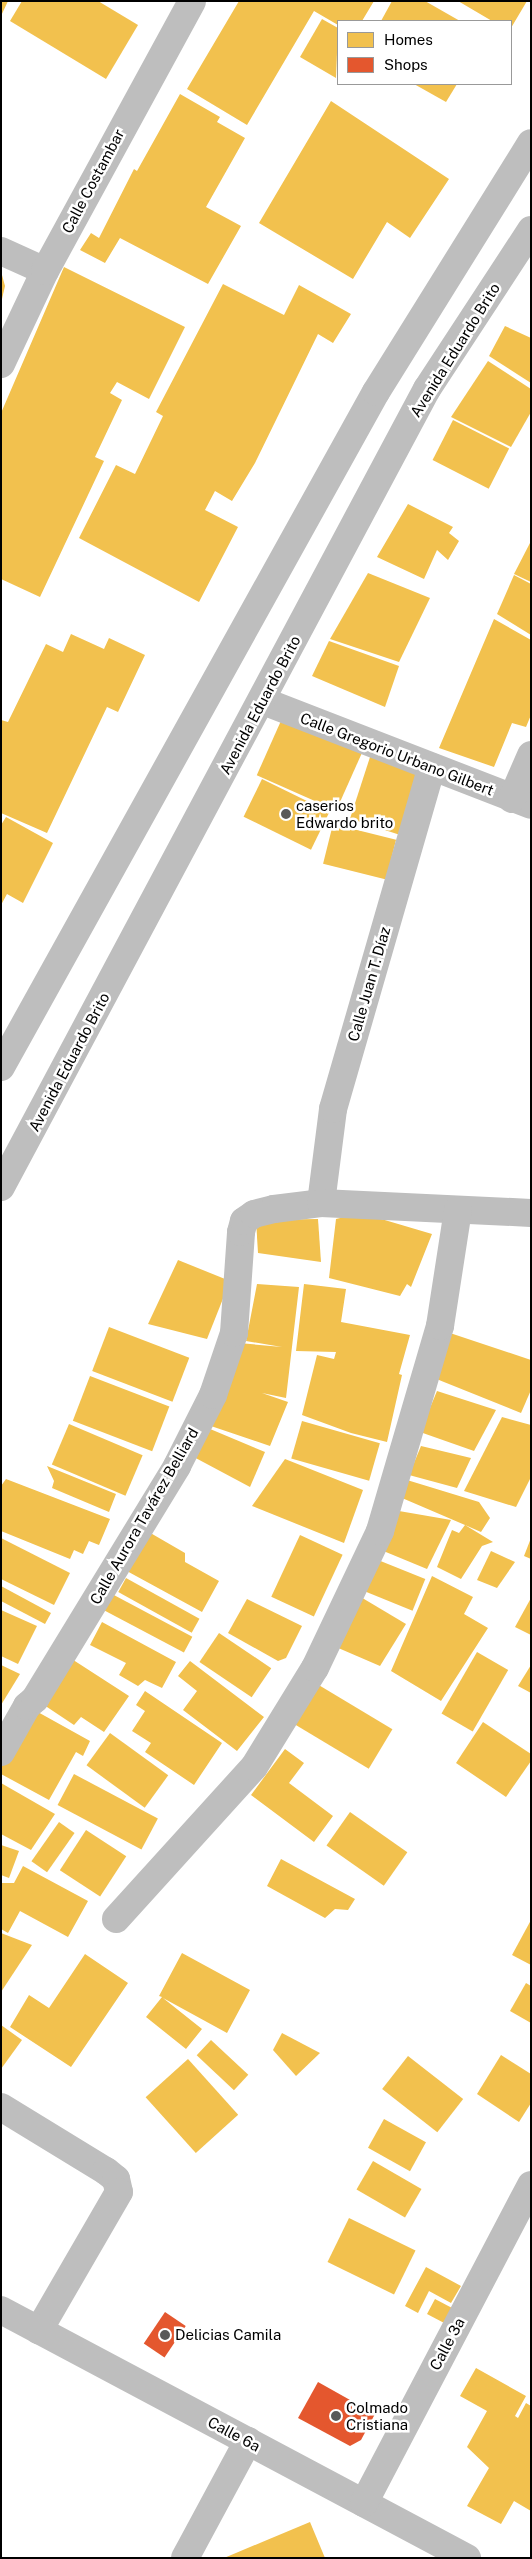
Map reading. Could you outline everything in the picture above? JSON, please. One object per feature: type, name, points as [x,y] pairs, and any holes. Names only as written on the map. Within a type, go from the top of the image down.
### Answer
[{"type":"street","name":"Calle Costambar","points":[[1,364],[45,272],[192,1]]},
{"type":"street","points":[[1,1067],[376,392],[531,144]]},
{"type":"street","name":"Avenida Eduardo Brito","points":[[1,1187],[263,701],[427,390],[531,230]]},
{"type":"street","points":[[1,251],[45,272]]},
{"type":"street","name":"Calle Gregorio Urbano Gilbert","points":[[263,701],[521,802]]},
{"type":"street","points":[[521,802],[531,755]]},
{"type":"street","name":"Calle Juan T. Díaz","points":[[321,1204],[333,1109],[432,767]]},
{"type":"street","name":"Calle Aurora Tavárez Belliard","points":[[1,1752],[26,1706],[34,1700],[177,1466],[213,1394],[234,1333],[241,1232],[244,1221],[254,1214],[274,1209],[321,1204],[531,1213]]},
{"type":"street","points":[[116,1919],[254,1767],[315,1668],[380,1532],[440,1326],[458,1210]]},
{"type":"street","points":[[1,2107],[106,2171],[116,2179],[119,2192],[39,2330]]},
{"type":"street","name":"Calle 3a","points":[[364,2503],[531,2185]]},
{"type":"street","name":"Calle 6a","points":[[1,2310],[466,2558]]},
{"type":"street","points":[[185,2558],[248,2441]]},
{"type":"building: Homes","points":[[1,1],[8,1],[1,16]]},
{"type":"building: Homes","points":[[22,1],[98,1],[138,25],[106,79],[10,21]]},
{"type":"building: Homes","points":[[239,1],[374,1],[363,20],[337,20],[337,24],[314,11],[247,125],[187,89]]},
{"type":"building: Homes","points":[[392,1],[425,1],[458,20],[382,20]]},
{"type":"building: Homes","points":[[458,1],[527,1],[512,26],[512,20],[490,20]]},
{"type":"building: Homes","points":[[322,19],[337,27],[336,78],[300,57]]},
{"type":"building: Homes","points":[[416,85],[456,85],[446,102]]},
{"type":"building: Homes","points":[[180,94],[220,117],[217,122],[245,138],[206,207],[241,226],[208,284],[120,238],[105,263],[80,250],[91,233],[99,238],[134,169],[137,171]]},
{"type":"building: Homes","points":[[331,101],[449,179],[410,238],[387,222],[353,279],[259,223]]},
{"type":"building: Homes","points":[[64,267],[185,327],[149,399],[117,382],[110,393],[122,400],[95,457],[104,461],[40,597],[1,579],[1,413]]},
{"type":"building: Homes","points":[[2,275],[5,286],[1,299]]},
{"type":"building: Homes","points":[[223,284],[284,315],[299,285],[351,314],[333,343],[318,334],[255,463],[232,501],[215,491],[205,510],[238,527],[199,602],[79,538],[116,465],[135,474],[163,416],[156,412]]},
{"type":"building: Homes","points":[[505,326],[531,338],[531,383],[489,356]]},
{"type":"building: Homes","points":[[488,361],[531,389],[531,412],[511,447],[451,417]]},
{"type":"building: Homes","points":[[453,420],[509,449],[489,489],[433,460]]},
{"type":"building: Homes","points":[[408,504],[453,527],[449,533],[459,541],[448,560],[437,550],[424,579],[377,557]]},
{"type":"building: Homes","points":[[531,541],[531,582],[514,574]]},
{"type":"building: Homes","points":[[368,573],[430,598],[399,662],[330,639]]},
{"type":"building: Homes","points":[[514,575],[531,584],[531,635],[497,614]]},
{"type":"building: Homes","points":[[494,619],[531,640],[531,715],[526,727],[512,723],[494,767],[439,748]]},
{"type":"building: Homes","points":[[71,634],[104,649],[109,638],[145,655],[118,712],[107,707],[47,833],[1,813],[1,720],[8,722],[46,644],[63,652]]},
{"type":"building: Homes","points":[[329,641],[399,666],[385,707],[312,676]]},
{"type":"building: Homes","points":[[284,714],[363,749],[336,811],[257,775]]},
{"type":"building: Homes","points":[[371,754],[424,771],[403,836],[350,819]]},
{"type":"building: Homes","name":"caserios Edwardo brito","points":[[262,779],[329,812],[311,850],[244,817]]},
{"type":"building: Homes","points":[[6,817],[53,843],[23,903],[7,894],[1,905],[1,825]]},
{"type":"building: Homes","points":[[333,824],[396,840],[386,880],[323,864]]},
{"type":"building: Homes","points":[[361,1213],[432,1234],[411,1287],[407,1284],[400,1296],[329,1278],[336,1219]]},
{"type":"building: Homes","points":[[318,1219],[321,1262],[258,1253],[256,1220]]},
{"type":"building: Homes","points":[[178,1260],[230,1281],[207,1339],[148,1324]]},
{"type":"building: Homes","points":[[257,1284],[299,1287],[286,1398],[262,1393],[288,1402],[270,1446],[205,1424],[239,1343],[282,1347],[246,1341]]},
{"type":"building: Homes","points":[[304,1284],[346,1289],[341,1322],[410,1335],[399,1374],[402,1375],[387,1442],[351,1433],[302,1415],[317,1355],[334,1359],[336,1352],[296,1351]]},
{"type":"building: Homes","points":[[109,1327],[189,1358],[172,1402],[92,1371]]},
{"type":"building: Homes","points":[[447,1332],[531,1360],[531,1390],[521,1413],[434,1378]]},
{"type":"building: Homes","points":[[90,1376],[169,1406],[152,1451],[73,1421]]},
{"type":"building: Homes","points":[[437,1391],[496,1410],[474,1451],[420,1432]]},
{"type":"building: Homes","points":[[502,1417],[531,1425],[531,1477],[516,1507],[464,1491]]},
{"type":"building: Homes","points":[[302,1421],[380,1443],[369,1481],[291,1458]]},
{"type":"building: Homes","points":[[69,1424],[143,1455],[125,1496],[52,1465]]},
{"type":"building: Homes","points":[[203,1426],[265,1452],[250,1487],[190,1455]]},
{"type":"building: Homes","points":[[421,1446],[471,1458],[457,1488],[409,1475]]},
{"type":"building: Homes","points":[[285,1459],[363,1490],[344,1543],[252,1506]]},
{"type":"building: Homes","points":[[47,1466],[116,1494],[109,1512],[52,1488],[54,1481]]},
{"type":"building: Homes","points":[[6,1479],[110,1519],[99,1545],[89,1541],[83,1554],[74,1550],[70,1559],[1,1531],[1,1486]]},
{"type":"building: Homes","points":[[407,1480],[479,1502],[490,1518],[481,1532],[402,1498]]},
{"type":"building: Homes","points":[[399,1511],[451,1520],[427,1569],[381,1550]]},
{"type":"building: Homes","points":[[465,1525],[493,1542],[482,1546],[461,1579],[437,1567],[452,1530],[459,1533]]},
{"type":"building: Homes","points":[[147,1531],[185,1553],[185,1562],[219,1581],[202,1612],[125,1570]]},
{"type":"building: Homes","points":[[300,1535],[343,1555],[314,1616],[271,1597]]},
{"type":"building: Homes","points":[[1,1538],[70,1573],[54,1605],[1,1579]]},
{"type":"building: Homes","points":[[531,1538],[531,1559],[524,1556]]},
{"type":"building: Homes","points":[[491,1551],[515,1562],[497,1588],[477,1580]]},
{"type":"building: Homes","points":[[378,1560],[425,1579],[413,1611],[365,1592]]},
{"type":"building: Homes","points":[[432,1576],[473,1597],[464,1614],[488,1628],[441,1701],[391,1671]]},
{"type":"building: Homes","points":[[126,1578],[199,1619],[192,1633],[118,1592]]},
{"type":"building: Homes","points":[[1,1586],[51,1613],[45,1624],[1,1601]]},
{"type":"building: Homes","points":[[112,1594],[192,1637],[184,1653],[104,1610]]},
{"type":"building: Homes","points":[[359,1596],[406,1624],[380,1666],[336,1647]]},
{"type":"building: Homes","points":[[531,1598],[531,1635],[515,1627]]},
{"type":"building: Homes","points":[[247,1599],[302,1626],[286,1658],[278,1661],[228,1633]]},
{"type":"building: Homes","points":[[1,1610],[37,1626],[18,1664],[1,1656]]},
{"type":"building: Homes","points":[[102,1622],[176,1662],[162,1688],[145,1680],[138,1686],[119,1675],[126,1663],[90,1645]]},
{"type":"building: Homes","points":[[219,1633],[271,1668],[252,1697],[199,1662]]},
{"type":"building: Homes","points":[[477,1652],[508,1670],[473,1731],[441,1713]]},
{"type":"building: Homes","points":[[64,1654],[129,1696],[104,1732],[81,1717],[74,1725],[35,1699]]},
{"type":"building: Homes","points":[[190,1661],[264,1717],[237,1751],[183,1710],[197,1691],[178,1676]]},
{"type":"building: Homes","points":[[1,1665],[20,1674],[1,1705]]},
{"type":"building: Homes","points":[[531,1665],[531,1693],[518,1686]]},
{"type":"building: Homes","points":[[317,1684],[392,1729],[369,1769],[293,1723]]},
{"type":"building: Homes","points":[[145,1691],[222,1743],[194,1785],[145,1752],[151,1743],[132,1731],[145,1711],[136,1705]]},
{"type":"building: Homes","points":[[27,1706],[90,1741],[83,1756],[76,1752],[49,1800],[1,1774],[1,1752]]},
{"type":"building: Homes","points":[[483,1722],[531,1754],[531,1761],[506,1797],[456,1763]]},
{"type":"building: Homes","points":[[110,1733],[168,1775],[145,1808],[86,1765]]},
{"type":"building: Homes","points":[[285,1749],[304,1763],[289,1783],[333,1816],[314,1842],[251,1795]]},
{"type":"building: Homes","points":[[74,1774],[158,1819],[141,1850],[58,1805]]},
{"type":"building: Homes","points":[[1,1783],[55,1814],[31,1850],[1,1834]]},
{"type":"building: Homes","points":[[350,1812],[407,1852],[384,1886],[326,1846]]},
{"type":"building: Homes","points":[[59,1822],[75,1833],[47,1872],[31,1861]]},
{"type":"building: Homes","points":[[86,1830],[126,1856],[100,1896],[60,1870]]},
{"type":"building: Homes","points":[[1,1845],[19,1851],[9,1878],[1,1875]]},
{"type":"building: Homes","points":[[281,1859],[355,1899],[348,1910],[335,1909],[325,1918],[267,1886]]},
{"type":"building: Homes","points":[[23,1866],[88,1901],[68,1937],[20,1911],[8,1933],[1,1929],[1,1883],[14,1883]]},
{"type":"building: Homes","points":[[531,1920],[531,1965],[512,1955]]},
{"type":"building: Homes","points":[[1,1933],[32,1945],[1,1992]]},
{"type":"building: Homes","points":[[182,1953],[250,1990],[227,2033],[163,1998],[202,2029],[186,2049],[146,2017],[162,1997],[159,1996]]},
{"type":"building: Homes","points":[[85,1954],[128,1983],[71,2067],[10,2027],[29,1995],[49,2008]]},
{"type":"building: Homes","points":[[526,1983],[531,1986],[531,2023],[510,2011]]},
{"type":"building: Homes","points":[[1,2025],[22,2040],[1,2069]]},
{"type":"building: Homes","points":[[282,2033],[320,2053],[296,2076],[273,2050]]},
{"type":"building: Homes","points":[[211,2040],[248,2075],[234,2090],[197,2055]]},
{"type":"building: Homes","points":[[501,2055],[531,2074],[531,2103],[519,2122],[477,2094]]},
{"type":"building: Homes","points":[[408,2056],[463,2099],[437,2132],[382,2089]]},
{"type":"building: Homes","points":[[188,2059],[238,2115],[196,2153],[146,2097]]},
{"type":"building: Homes","points":[[384,2119],[426,2142],[410,2171],[368,2148]]},
{"type":"building: Homes","points":[[373,2161],[421,2189],[405,2218],[356,2190]]},
{"type":"building: Homes","points":[[349,2218],[416,2250],[394,2294],[328,2262]]},
{"type":"building: Homes","points":[[426,2267],[461,2286],[451,2303],[429,2291],[418,2313],[405,2306]]},
{"type":"building: Homes","points":[[435,2299],[454,2309],[446,2324],[427,2314]]},
{"type":"building: Homes","points":[[476,2368],[526,2396],[515,2416],[518,2418],[526,2403],[531,2406],[531,2511],[514,2501],[501,2524],[467,2506],[489,2468],[467,2447],[487,2411],[460,2396]]},
{"type":"building: Homes","points":[[310,2522],[325,2558],[224,2558]]},
{"type":"building: Shops","name":"Delicias Camila","points":[[165,2312],[186,2326],[164,2357],[144,2344]]},
{"type":"building: Shops","name":"Colmado Cristiana","points":[[318,2382],[375,2414],[361,2440],[350,2446],[298,2418]]},
{"type":"place","name":"caserios Edwardo brito","points":[[286,814]]},
{"type":"place","name":"Delicias Camila","points":[[165,2335]]},
{"type":"place","name":"Colmado Cristiana","points":[[336,2416]]}]
